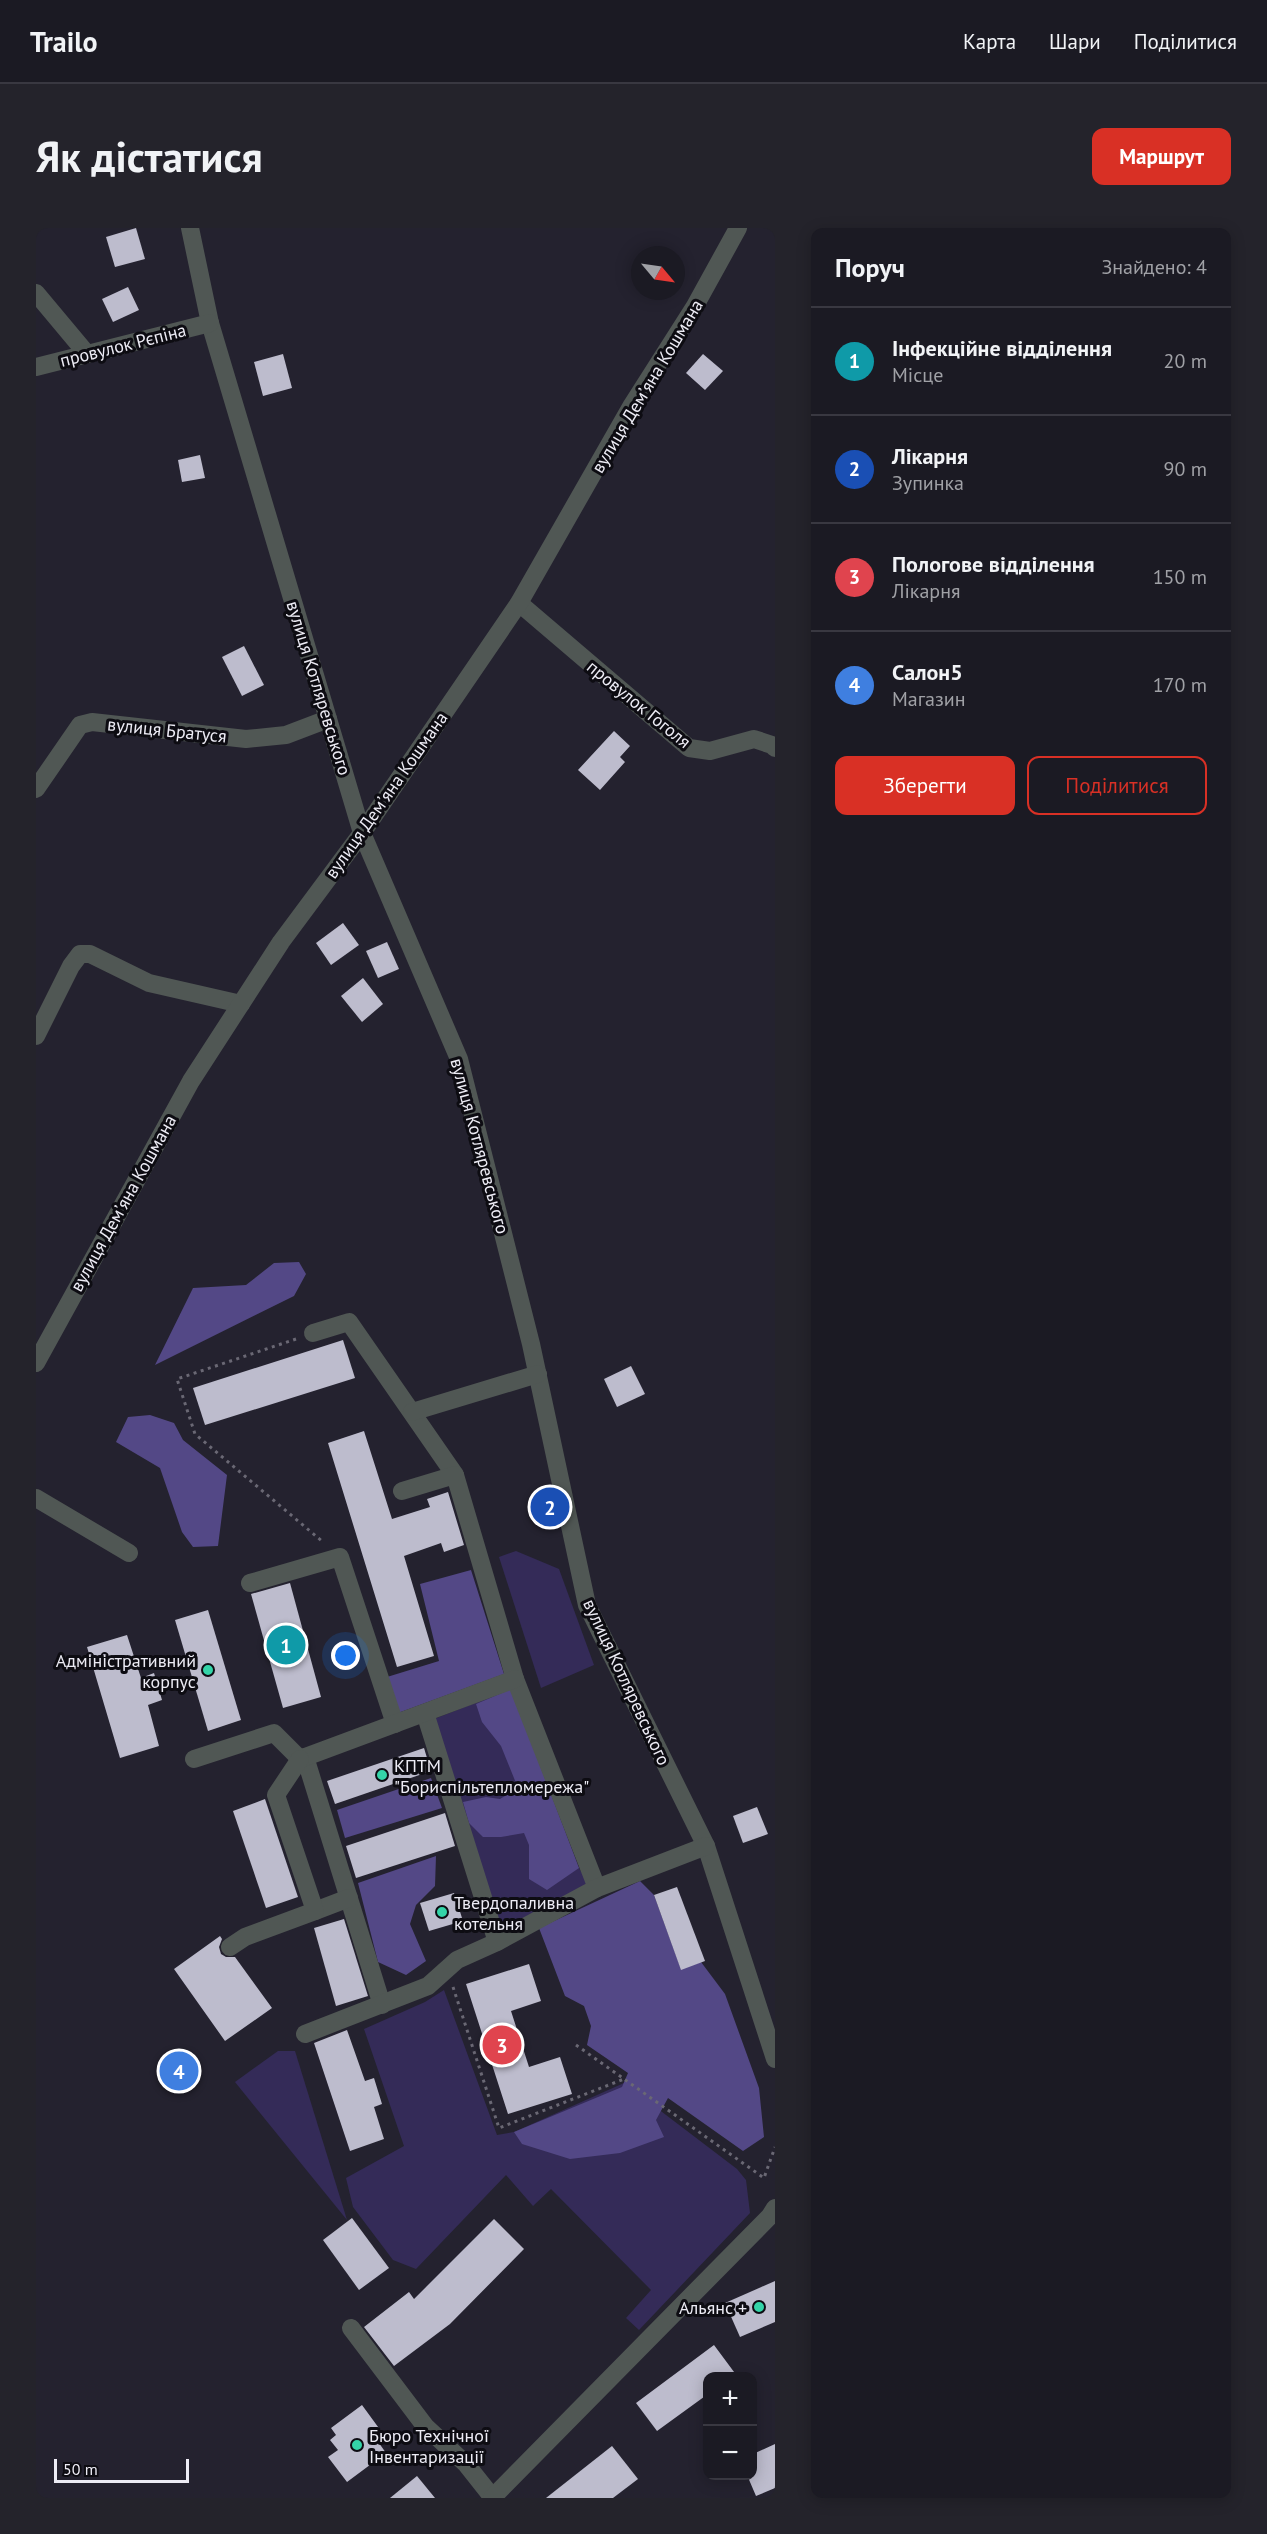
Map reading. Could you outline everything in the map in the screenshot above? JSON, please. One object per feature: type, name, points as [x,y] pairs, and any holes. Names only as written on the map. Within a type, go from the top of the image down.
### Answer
[{"type":"street","name":"вулиця Котляревського","points":[[190,228],[210,323],[362,833],[459,1059],[538,1374],[587,1605],[706,1846],[775,2059]]},
{"type":"street","name":"вулиця Демʼяна Кошмана","points":[[36,1363],[191,1081],[280,942],[362,833],[519,603],[632,405],[695,306],[738,228]]},
{"type":"street","points":[[36,293],[87,354]]},
{"type":"street","name":"провулок Рєпіна","points":[[36,367],[210,323]]},
{"type":"street","name":"провулок Гоголя","points":[[519,603],[689,748],[710,751],[754,739],[775,748]]},
{"type":"street","name":"вулиця Братуся","points":[[36,789],[80,725],[92,722],[246,738],[286,735],[328,719]]},
{"type":"street","points":[[36,1036],[71,966],[80,954],[90,954],[149,983],[241,1004]]},
{"type":"street","points":[[313,1333],[349,1322],[455,1475],[515,1679],[597,1887]]},
{"type":"street","points":[[412,1412],[538,1374]]},
{"type":"street","points":[[402,1491],[455,1475]]},
{"type":"street","points":[[36,1498],[129,1553]]},
{"type":"street","points":[[250,1583],[340,1557],[395,1724]]},
{"type":"street","points":[[315,1911],[276,1795],[303,1758],[515,1679]]},
{"type":"street","points":[[425,1713],[497,1942]]},
{"type":"street","points":[[194,1759],[274,1733],[303,1758],[382,2005]]},
{"type":"street","points":[[305,2034],[428,1986],[457,1960],[497,1942],[597,1887],[706,1846]]},
{"type":"street","points":[[230,1947],[245,1937],[349,1898]]},
{"type":"street","points":[[351,2328],[425,2426],[466,2464],[492,2498],[770,2216],[775,2208]]},
{"type":"path","points":[[313,1333],[177,1379],[195,1434],[340,1557]]},
{"type":"path","points":[[447,1968],[499,2128],[624,2079]]},
{"type":"path","points":[[576,2045],[764,2178],[775,2147]]},
{"type":"shaded area","points":[[299,1262],[306,1274],[294,1296],[155,1365],[193,1288],[246,1285],[274,1263]]},
{"type":"shaded area","points":[[150,1415],[174,1423],[183,1440],[227,1475],[218,1546],[193,1547],[182,1532],[160,1468],[116,1442],[128,1417]]},
{"type":"shaded area","points":[[516,1551],[559,1569],[594,1665],[541,1688],[499,1557]]},
{"type":"shaded area","points":[[471,1570],[504,1674],[398,1713],[387,1677],[439,1661],[420,1584]]},
{"type":"shaded area","points":[[511,1689],[579,1868],[589,1885],[507,1928],[498,1921],[434,1719]]},
{"type":"shaded area","points":[[511,1689],[579,1868],[547,1890],[529,1879],[529,1845],[524,1833],[483,1837],[469,1823],[463,1802],[486,1797],[500,1799],[518,1788],[501,1746],[482,1722],[476,1704]]},
{"type":"shaded area","points":[[431,1778],[442,1808],[345,1838],[337,1810]]},
{"type":"shaded area","points":[[436,1856],[435,1886],[416,1905],[410,1924],[426,1961],[406,1975],[378,1962],[358,1883]]},
{"type":"shaded area","points":[[640,1881],[654,1895],[681,1969],[701,1962],[725,1994],[759,2088],[764,2137],[743,2151],[668,2098],[656,2120],[664,2137],[620,2153],[570,2159],[522,2144],[514,2132],[622,2087],[628,2073],[587,2045],[591,2026],[584,2006],[565,1996],[539,1928]]},
{"type":"shaded area","points":[[444,1990],[497,2135],[514,2132],[624,2083],[737,2169],[746,2180],[750,2213],[639,2330],[626,2318],[651,2290],[551,2189],[533,2206],[506,2175],[416,2269],[393,2260],[353,2207],[346,2178],[404,2146],[364,2029],[425,2002]]},
{"type":"shaded area","points":[[278,2051],[295,2051],[347,2220],[235,2082]]},
{"type":"building","points":[[136,228],[145,259],[115,267],[106,237]]},
{"type":"building","points":[[128,287],[139,310],[113,322],[102,299]]},
{"type":"building","points":[[283,354],[292,388],[263,396],[254,362]]},
{"type":"building","points":[[703,354],[723,371],[705,390],[686,373]]},
{"type":"building","points":[[200,455],[205,478],[182,482],[178,460]]},
{"type":"building","points":[[244,646],[264,685],[242,696],[222,657]]},
{"type":"building","points":[[614,731],[630,746],[620,757],[625,762],[600,790],[578,770]]},
{"type":"building","points":[[343,923],[359,945],[331,965],[316,943]]},
{"type":"building","points":[[387,942],[399,969],[378,978],[366,951]]},
{"type":"building","points":[[363,978],[383,1004],[362,1022],[341,996]]},
{"type":"building","points":[[343,1340],[355,1378],[205,1425],[193,1388]]},
{"type":"building","points":[[631,1366],[645,1394],[617,1407],[604,1379]]},
{"type":"building","points":[[364,1431],[392,1519],[430,1507],[427,1499],[448,1492],[464,1545],[444,1552],[441,1543],[404,1556],[434,1656],[397,1667],[328,1443]]},
{"type":"building","points":[[290,1583],[321,1697],[283,1708],[251,1594]]},
{"type":"building","name":"Адміністративний корпус","points":[[208,1610],[241,1720],[208,1731],[175,1620]]},
{"type":"building","points":[[127,1635],[141,1678],[154,1673],[162,1700],[148,1705],[159,1746],[120,1758],[87,1647]]},
{"type":"building","name":"КПТМ \"Бориспільтепломережа\"","points":[[424,1748],[431,1771],[335,1804],[327,1781]]},
{"type":"building","points":[[265,1799],[298,1897],[266,1908],[233,1811]]},
{"type":"building","points":[[757,1807],[768,1834],[743,1843],[733,1816]]},
{"type":"building","points":[[445,1813],[455,1846],[356,1878],[346,1846]]},
{"type":"building","points":[[677,1887],[705,1961],[681,1970],[654,1895]]},
{"type":"building","name":"Твердопаливна котельня","points":[[454,1893],[463,1921],[429,1931],[420,1903]]},
{"type":"building","points":[[344,1919],[368,1996],[336,2006],[314,1928]]},
{"type":"building","points":[[220,1936],[222,1939],[219,1947],[221,1954],[226,1957],[235,1957],[272,2008],[225,2041],[174,1969]]},
{"type":"building","points":[[529,1964],[541,2001],[511,2011],[529,2067],[560,2057],[572,2094],[508,2114],[466,1984]]},
{"type":"building","points":[[347,2030],[365,2081],[374,2078],[382,2104],[374,2107],[384,2139],[350,2151],[314,2043]]},
{"type":"building","points":[[352,2218],[389,2268],[359,2290],[323,2240]]},
{"type":"building","points":[[494,2219],[524,2249],[450,2324],[394,2366],[364,2327],[409,2292],[414,2299]]},
{"type":"building","points":[[775,2281],[775,2322],[740,2337],[725,2303]]},
{"type":"building","points":[[714,2345],[734,2372],[703,2372],[703,2398],[657,2431],[636,2403]]},
{"type":"building","name":"Бюро Технічної Інвентаризації","points":[[362,2405],[381,2431],[374,2436],[386,2453],[347,2482],[328,2457],[338,2450],[330,2440],[336,2435],[331,2428]]},
{"type":"building","points":[[775,2444],[775,2488],[756,2496],[749,2480],[757,2480],[757,2452]]},
{"type":"building","points":[[612,2446],[638,2479],[613,2498],[546,2498]]},
{"type":"building","points":[[417,2476],[435,2498],[390,2498]]},
{"type":"place","name":"Лікарня","points":[[550,1507]]},
{"type":"place","name":"Інфекційне відділення","points":[[286,1645]]},
{"type":"place","name":"Адміністративний корпус","points":[[208,1670]]},
{"type":"place","name":"КПТМ \"Бориспільтепломережа\"","points":[[382,1775]]},
{"type":"place","name":"Твердопаливна котельня","points":[[442,1912]]},
{"type":"place","name":"Пологове відділення","points":[[502,2045]]},
{"type":"place","name":"Салон5","points":[[179,2071]]},
{"type":"place","name":"Альянс +","points":[[759,2307]]},
{"type":"place","name":"Бюро Технічної Інвентаризації","points":[[357,2445]]}]
